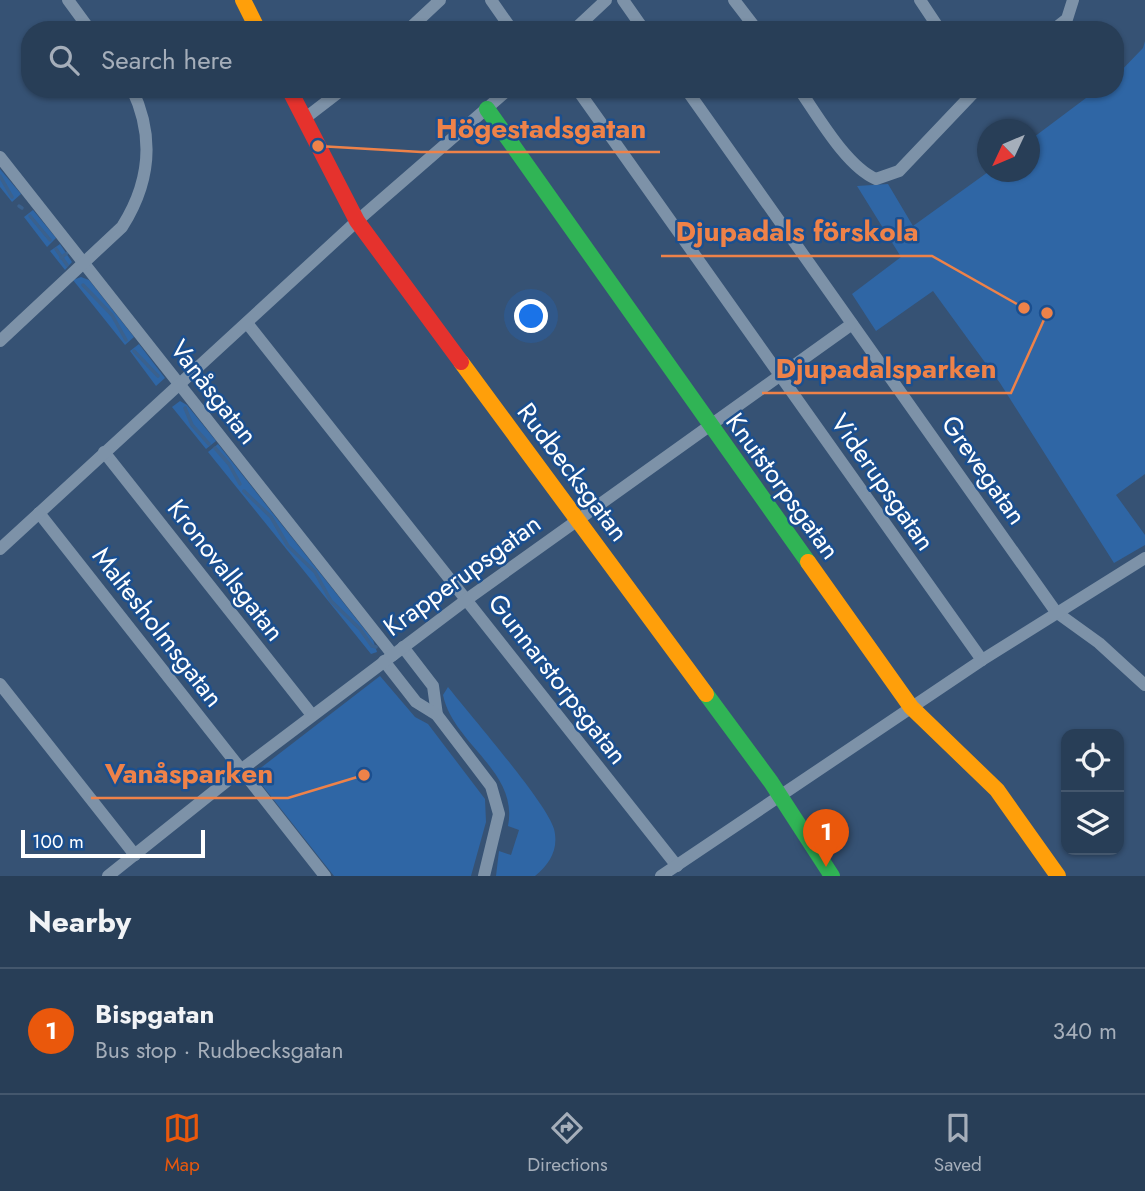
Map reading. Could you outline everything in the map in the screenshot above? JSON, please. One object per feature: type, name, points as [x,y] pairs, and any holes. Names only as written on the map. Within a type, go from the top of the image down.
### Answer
[{"type":"street","points":[[68,0],[83,21]]},
{"type":"street","points":[[243,0],[254,21]]},
{"type":"street","points":[[418,21],[440,0]]},
{"type":"street","points":[[491,0],[506,21]]},
{"type":"street","points":[[584,21],[606,0]]},
{"type":"street","points":[[623,0],[638,21]]},
{"type":"street","points":[[734,0],[750,21]]},
{"type":"street","points":[[920,0],[934,21]]},
{"type":"street","points":[[1064,21],[1073,0]]},
{"type":"street","points":[[0,341],[122,227],[143,187],[148,142],[136,98]]},
{"type":"street","name":"Rudbecksgatan","points":[[294,98],[357,221],[780,795],[832,876]]},
{"type":"street","points":[[304,119],[331,98]]},
{"type":"street","points":[[0,548],[357,221],[499,98]]},
{"type":"street","name":"Viderupsgatan","points":[[583,98],[982,660]]},
{"type":"street","name":"Grevegatan","points":[[692,98],[1056,612],[1099,643],[1145,685]]},
{"type":"street","points":[[806,98],[864,174],[876,179],[899,171],[967,98]]},
{"type":"street","name":"Knutstorpsgatan","points":[[487,109],[709,425],[912,707],[997,790],[1058,876]]},
{"type":"street","name":"Vanåsgatan","points":[[0,157],[393,654]]},
{"type":"street","name":"Gunnarstorpsgatan","points":[[247,323],[677,866]]},
{"type":"street","name":"Krapperupsgatan","points":[[108,876],[393,654],[852,324]]},
{"type":"street","name":"Kronovallsgatan","points":[[104,452],[312,715]]},
{"type":"street","name":"Maltesholmsgatan","points":[[39,513],[325,876]]},
{"type":"street","points":[[661,876],[982,660],[1145,558]]},
{"type":"street","points":[[393,654],[433,686],[437,715]]},
{"type":"street","points":[[393,654],[416,702],[437,715],[484,774],[497,800],[499,814],[484,876]]},
{"type":"street","points":[[0,684],[135,855]]},
{"type":"shaded area","points":[[1145,41],[1145,474],[1116,495],[1145,535],[1145,545],[1114,563],[1000,383],[933,291],[876,331],[852,294],[901,257],[857,186],[888,184],[913,226],[977,180],[1040,182],[1040,132],[1086,98],[1124,98],[1124,68],[1143,48]]},
{"type":"shaded area","points":[[0,169],[21,194],[12,202],[0,187]]},
{"type":"shaded area","points":[[33,210],[56,238],[47,247],[24,217]]},
{"type":"shaded area","points":[[60,244],[72,262],[65,270],[50,251]]},
{"type":"shaded area","points":[[81,277],[89,280],[134,337],[125,345],[73,280]]},
{"type":"shaded area","points":[[139,344],[165,378],[156,386],[130,351]]},
{"type":"shaded area","points":[[180,401],[187,405],[216,441],[206,449],[172,407]]},
{"type":"shaded area","points":[[218,444],[373,640],[377,652],[371,654],[208,452]]},
{"type":"shaded area","points":[[380,676],[415,717],[428,724],[485,799],[486,822],[471,876],[334,876],[258,780],[258,770]]},
{"type":"shaded area","points":[[448,687],[523,780],[554,829],[554,849],[549,861],[535,876],[496,876],[499,851],[511,855],[519,830],[508,826],[509,807],[504,789],[495,773],[449,712],[443,695]]},
{"type":"waterway","points":[[0,176],[12,197]]},
{"type":"waterway","points":[[30,216],[50,240]]},
{"type":"waterway","points":[[56,249],[67,265]]},
{"type":"waterway","points":[[61,258],[67,253]]},
{"type":"waterway","points":[[83,285],[112,315],[126,340]]},
{"type":"waterway","points":[[134,351],[158,376]]},
{"type":"waterway","points":[[185,408],[192,425],[209,444]]},
{"type":"waterway","points":[[215,448],[229,464],[240,484]]},
{"type":"waterway","points":[[244,491],[271,517],[288,546],[315,572],[331,601],[360,629],[372,646],[376,647]]},
{"type":"traffic: fast","points":[[487,109],[808,562]]},
{"type":"traffic: fast","points":[[706,694],[771,782],[832,876]]},
{"type":"traffic: slow","points":[[243,0],[254,21]]},
{"type":"traffic: slow","points":[[461,362],[706,694]]},
{"type":"traffic: slow","points":[[808,562],[911,707],[997,790],[1058,876]]},
{"type":"traffic: jam","points":[[294,98],[357,221],[461,362]]},
{"type":"place","name":"Högestadsgatan","points":[[318,146]]},
{"type":"place","name":"Djupadals förskola","points":[[1024,308]]},
{"type":"place","name":"Djupadalsparken","points":[[1047,313]]},
{"type":"place","name":"Vanåsparken","points":[[364,775]]},
{"type":"place","name":"Bispgatan","points":[[826,867]]}]
